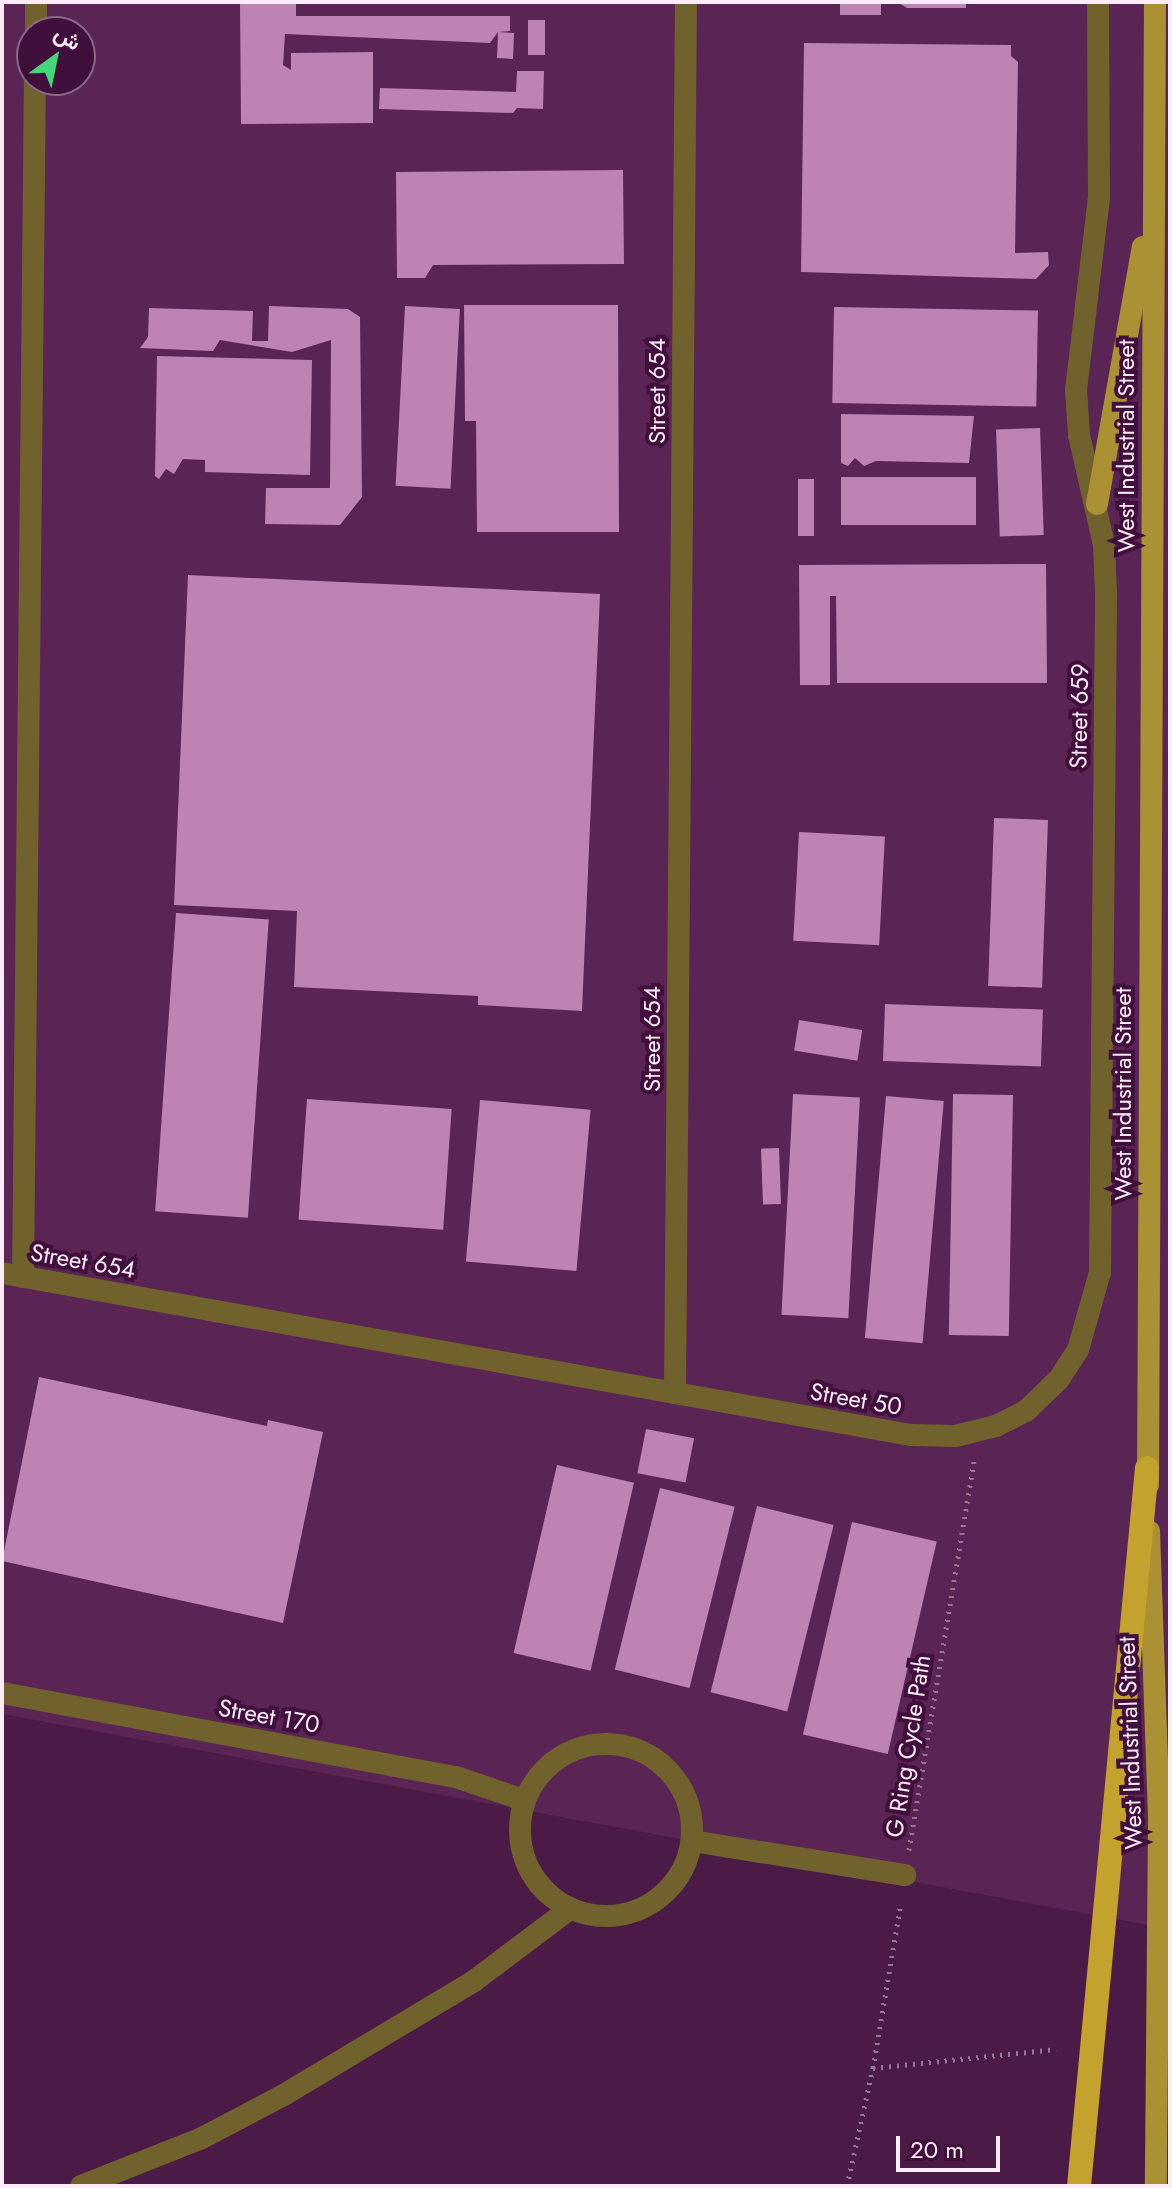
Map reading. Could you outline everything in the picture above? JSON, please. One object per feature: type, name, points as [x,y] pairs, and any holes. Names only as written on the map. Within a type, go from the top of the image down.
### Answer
[{"type":"highway","points":[[1079,2186],[1147,1468]]},
{"type":"main road","name":"West Industrial Street","points":[[1155,2],[1147,1468],[1159,1821],[1156,2186]]},
{"type":"main road","points":[[1097,504],[1154,183]]},
{"type":"street","name":"Street 654","points":[[12,1275],[675,1393],[686,2]]},
{"type":"street","name":"Street 659","points":[[1026,1411],[1059,1379],[1078,1350],[1100,1272],[1106,593],[1097,504],[1079,435],[1076,390],[1099,196],[1098,2]]},
{"type":"street","points":[[12,1275],[35,96]]},
{"type":"street","name":"Street 50","points":[[675,1393],[911,1435],[979,1430],[1026,1411]]},
{"type":"street","name":"Street 170","points":[[2,1693],[456,1777],[523,1800]]},
{"type":"street","points":[[608,1743],[643,1751],[672,1774],[689,1806],[692,1841],[680,1875],[655,1902],[622,1915],[585,1914],[553,1898],[529,1870],[519,1836],[523,1800],[543,1770],[572,1749],[608,1743]]},
{"type":"street","points":[[692,1841],[905,1875]]},
{"type":"street","points":[[81,2186],[200,2139],[282,2096],[474,1981],[571,1908]]},
{"type":"path","name":"G Ring Cycle Path","points":[[847,2186],[873,2068],[979,1430]]},
{"type":"path","points":[[873,2068],[1056,2049]]},
{"type":"shaded area","points":[[2,2],[1170,2],[1170,1929],[2,1714]]},
{"type":"building","points":[[240,2],[296,2],[296,16],[510,16],[510,31],[498,32],[490,43],[285,34],[283,65],[291,70],[291,53],[373,52],[373,123],[241,124]]},
{"type":"building","points":[[840,2],[881,2],[881,15],[840,15]]},
{"type":"building","points":[[897,2],[966,2],[966,8],[907,8]]},
{"type":"building","points":[[528,20],[545,20],[545,55],[528,55]]},
{"type":"building","points":[[498,32],[514,33],[513,59],[497,58]]},
{"type":"building","points":[[804,43],[1011,45],[1011,56],[1018,62],[1015,253],[1048,252],[1049,265],[1036,279],[801,272]]},
{"type":"building","points":[[517,71],[544,71],[543,109],[517,108],[513,113],[379,109],[380,88],[516,92]]},
{"type":"building","points":[[623,170],[624,264],[433,265],[425,278],[397,278],[396,172]]},
{"type":"building","points":[[464,305],[618,305],[619,532],[477,532],[476,421],[465,421]]},
{"type":"building","points":[[269,306],[348,309],[360,317],[362,497],[340,525],[265,524],[266,488],[330,488],[331,340],[292,352],[220,340],[213,351],[140,348],[148,337],[149,308],[253,311],[252,341],[268,341]]},
{"type":"building","points":[[405,306],[460,309],[451,489],[396,486]]},
{"type":"building","points":[[834,307],[1038,311],[1036,407],[832,403]]},
{"type":"building","points":[[157,356],[312,360],[310,475],[205,472],[205,460],[183,459],[174,474],[166,469],[159,479],[155,476]]},
{"type":"building","points":[[841,414],[974,416],[969,463],[876,461],[864,466],[855,458],[848,466],[841,463]]},
{"type":"building","points":[[1040,428],[1044,535],[1000,536],[996,430]]},
{"type":"building","points":[[841,477],[976,477],[976,525],[841,525]]},
{"type":"building","points":[[798,479],[814,479],[814,536],[798,536]]},
{"type":"building","points":[[1046,564],[1047,683],[837,683],[836,596],[830,596],[830,685],[800,685],[799,565]]},
{"type":"building","points":[[188,575],[600,594],[582,1011],[478,1005],[478,996],[294,987],[297,911],[174,905]]},
{"type":"building","points":[[994,818],[1048,820],[1042,988],[988,986]]},
{"type":"building","points":[[799,832],[885,837],[879,945],[793,941]]},
{"type":"building","points":[[176,913],[269,919],[248,1218],[155,1211]]},
{"type":"building","points":[[885,1004],[1043,1010],[1041,1066],[883,1061]]},
{"type":"building","points":[[799,1020],[862,1030],[857,1061],[794,1051]]},
{"type":"building","points":[[793,1094],[860,1098],[848,1318],[781,1315]]},
{"type":"building","points":[[953,1094],[1013,1095],[1009,1336],[949,1335]]},
{"type":"building","points":[[886,1096],[944,1101],[923,1343],[865,1338]]},
{"type":"building","points":[[307,1099],[452,1109],[443,1230],[299,1220]]},
{"type":"building","points":[[480,1100],[591,1110],[576,1271],[466,1261]]},
{"type":"building","points":[[779,1148],[781,1204],[763,1205],[761,1149]]},
{"type":"building","points":[[39,1377],[267,1426],[268,1420],[323,1432],[283,1623],[2,1561]]},
{"type":"building","points":[[646,1429],[694,1438],[686,1483],[637,1473]]},
{"type":"building","points":[[557,1465],[634,1483],[591,1671],[514,1653]]},
{"type":"building","points":[[660,1488],[735,1507],[689,1688],[615,1669]]},
{"type":"building","points":[[757,1506],[834,1525],[787,1711],[711,1692]]},
{"type":"building","points":[[852,1522],[937,1542],[888,1754],[803,1734]]}]
